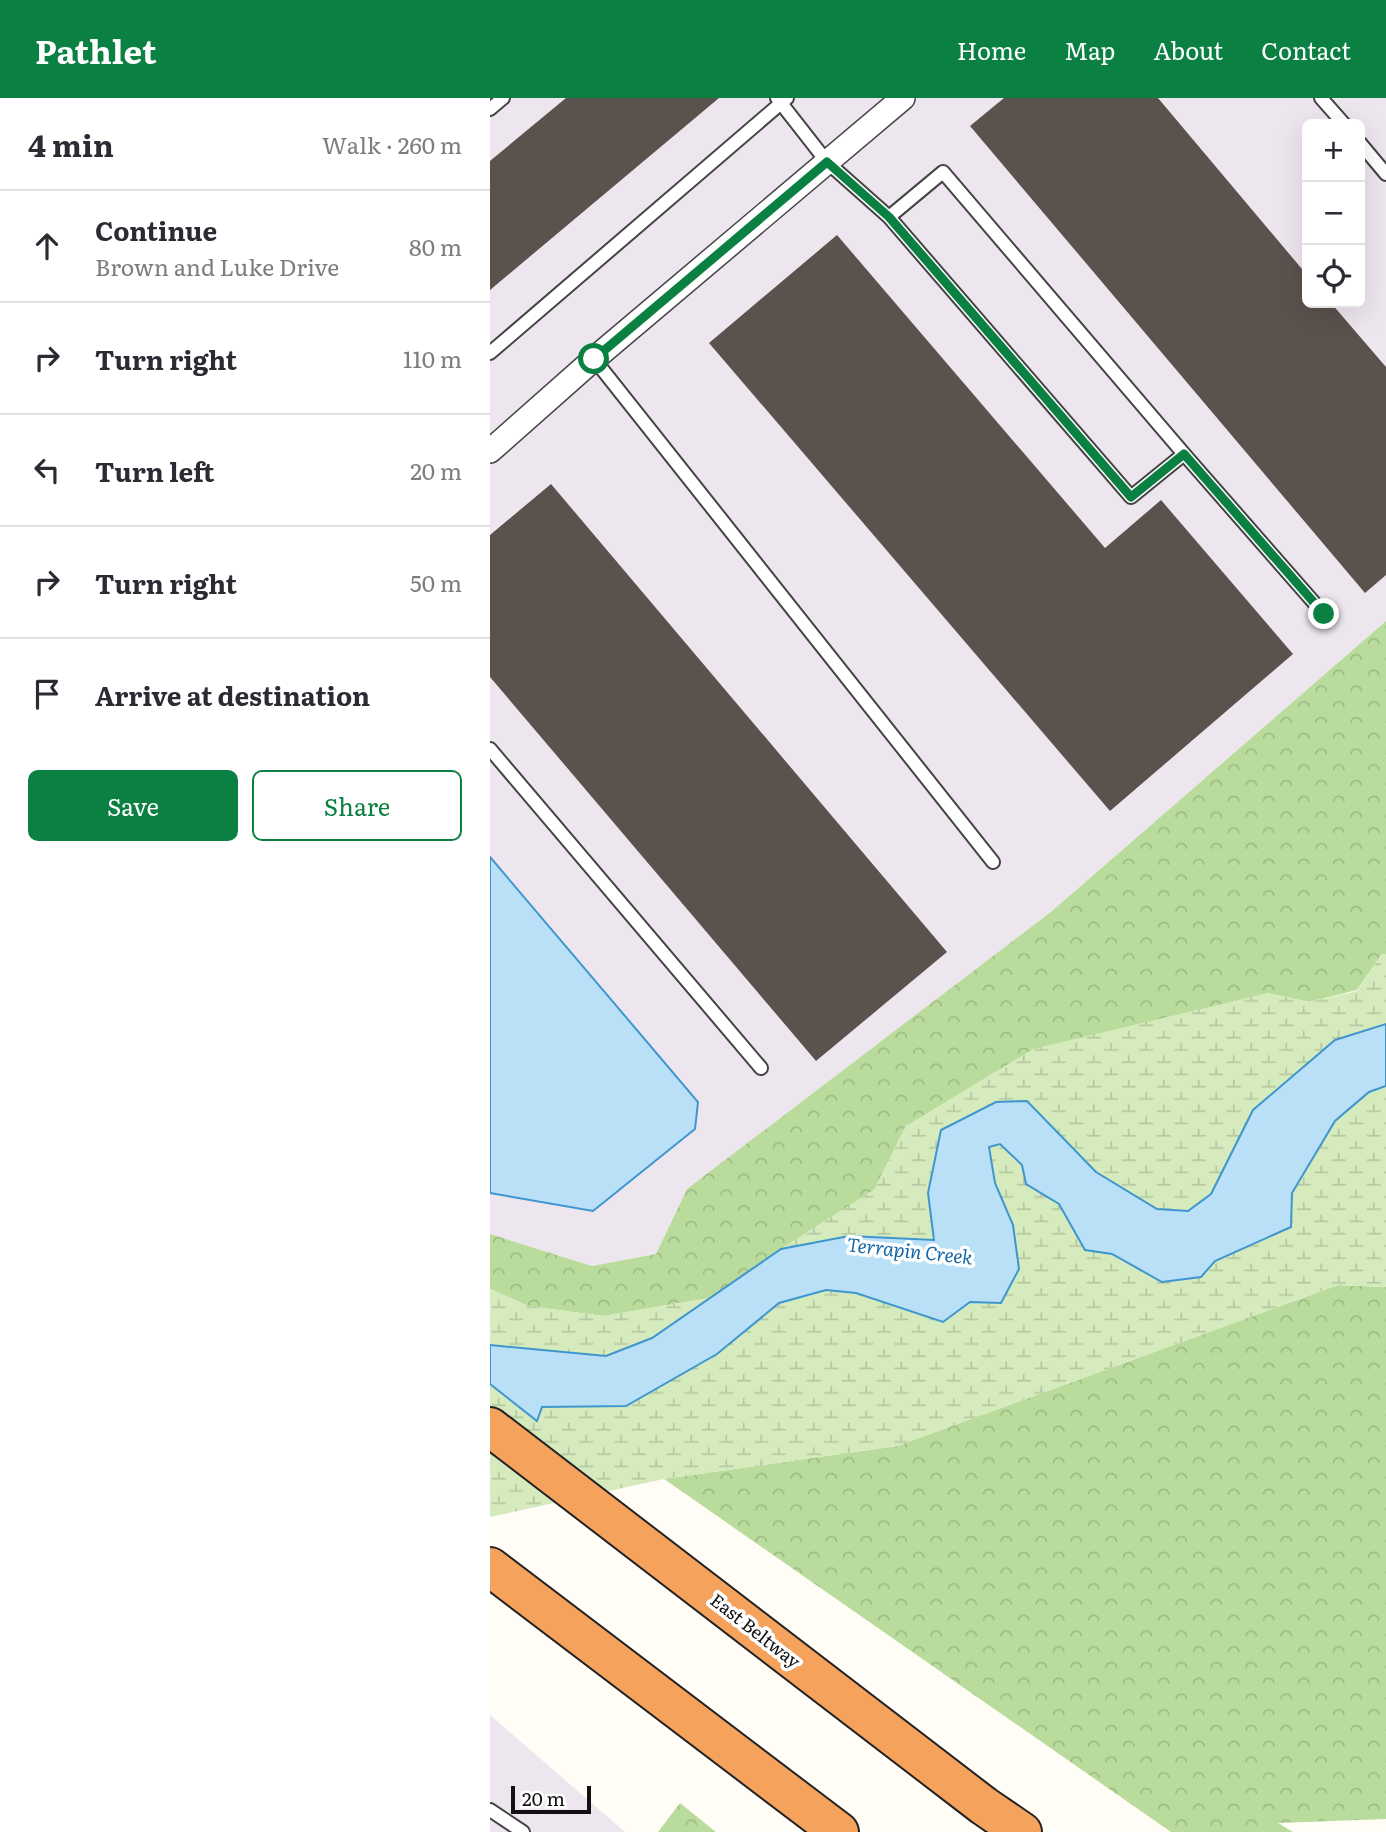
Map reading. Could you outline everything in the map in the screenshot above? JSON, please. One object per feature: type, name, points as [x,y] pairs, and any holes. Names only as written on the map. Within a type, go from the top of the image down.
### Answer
[{"type":"highway","name":"East Beltway","points":[[490,1427],[973,1798],[1022,1832]]},
{"type":"highway","points":[[495,1571],[839,1832]]},
{"type":"street","points":[[490,451],[594,359],[903,98]]},
{"type":"lane","points":[[490,108],[503,98]]},
{"type":"lane","points":[[1321,98],[1340,119]]},
{"type":"lane","points":[[490,353],[782,100],[827,162],[889,217],[1131,497],[1184,454]]},
{"type":"lane","points":[[1365,149],[1386,174]]},
{"type":"lane","points":[[889,217],[943,172],[1324,614]]},
{"type":"lane","points":[[594,359],[993,862]]},
{"type":"lane","points":[[490,749],[761,1068]]},
{"type":"lane","points":[[490,1810],[523,1832]]},
{"type":"shaded area","points":[[490,98],[1386,98],[1386,621],[1052,911],[687,1189],[656,1254],[592,1266],[490,1234]]},
{"type":"shaded area","points":[[490,1715],[625,1832],[490,1832]]},
{"type":"green space","points":[[1386,621],[1386,954],[1382,954],[1357,990],[1309,1002],[1268,993],[906,1126],[874,1190],[710,1298],[603,1316],[528,1306],[490,1289],[490,1234],[592,1266],[656,1254],[687,1189],[1052,911]]},
{"type":"green space","points":[[1382,954],[1386,954],[1386,1024],[1335,1040],[1253,1110],[1211,1194],[1188,1211],[1157,1209],[1096,1172],[1027,1101],[928,1193],[935,1240],[849,1236],[781,1249],[874,1190],[906,1126],[1033,1049],[1268,993],[1309,1002],[1357,991]]},
{"type":"green space","points":[[1386,1086],[1386,1287],[1338,1285],[897,1446],[664,1479],[490,1517],[490,1384],[537,1420],[542,1407],[626,1406],[717,1354],[779,1303],[826,1290],[856,1293],[942,1322],[970,1302],[1001,1302],[1013,1225],[995,1183],[989,1147],[1001,1143],[1022,1165],[1027,1184],[1059,1204],[1085,1250],[1112,1254],[1162,1282],[1201,1277],[1215,1261],[1291,1227],[1292,1193],[1335,1121],[1369,1092]]},
{"type":"green space","points":[[1338,1285],[1386,1287],[1386,1819],[1278,1823],[1293,1832],[1171,1832],[664,1479],[897,1446]]},
{"type":"green space","points":[[490,1289],[528,1306],[603,1316],[710,1298],[652,1338],[606,1356],[490,1345]]},
{"type":"green space","points":[[680,1803],[716,1832],[658,1832]]},
{"type":"water","points":[[490,857],[698,1102],[695,1129],[593,1211],[490,1193]]},
{"type":"water","name":"Terrapin Creek","points":[[1386,1024],[1386,1086],[1369,1092],[1335,1121],[1292,1193],[1291,1227],[1215,1261],[1201,1277],[1162,1282],[1112,1254],[1085,1250],[1059,1204],[1026,1184],[1022,1165],[1000,1144],[989,1147],[995,1183],[1013,1225],[1019,1269],[1001,1303],[970,1302],[943,1322],[856,1293],[826,1290],[779,1303],[717,1354],[626,1406],[542,1407],[537,1421],[490,1384],[490,1345],[606,1356],[652,1338],[781,1249],[849,1236],[934,1240],[928,1193],[941,1130],[996,1102],[1027,1101],[1096,1172],[1157,1209],[1188,1211],[1211,1194],[1253,1110],[1335,1040]]},
{"type":"building","points":[[566,98],[719,98],[490,290],[490,161]]},
{"type":"building","points":[[1004,98],[1158,98],[1302,269],[1302,308],[1335,308],[1386,367],[1386,575],[1365,593],[970,126]]},
{"type":"building","points":[[837,235],[1105,548],[1161,500],[1293,654],[1110,811],[709,343]]},
{"type":"building","points":[[551,484],[947,952],[816,1061],[490,677],[490,535]]},
{"type":"route","points":[[594,359],[827,162],[889,217],[1131,497],[1184,454],[1324,614]]}]
